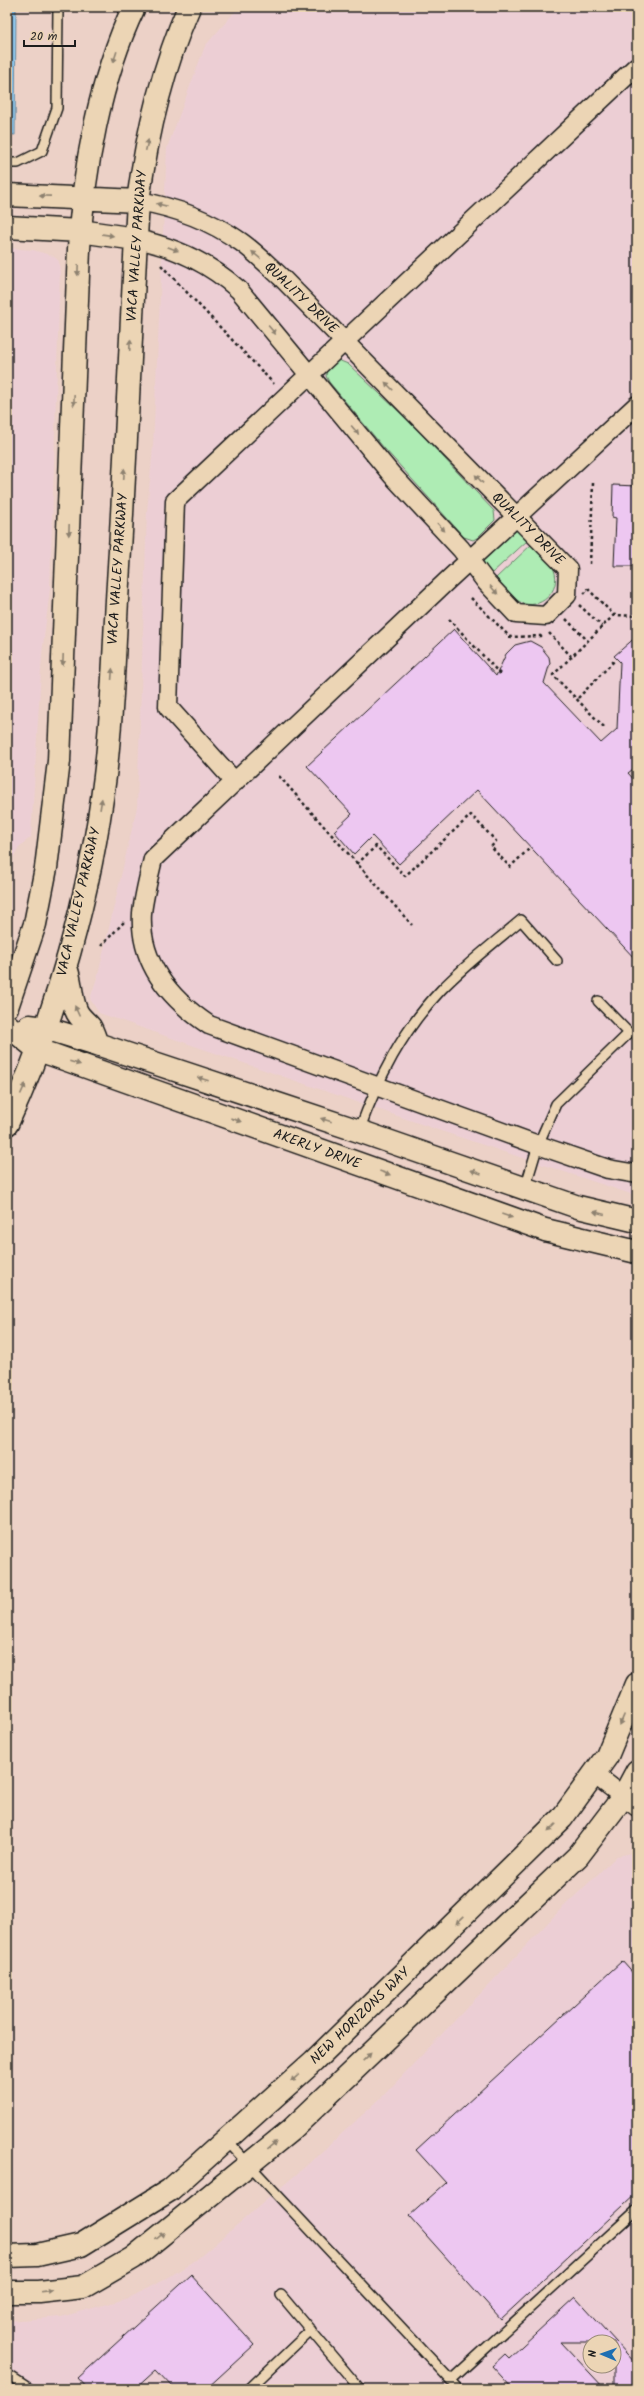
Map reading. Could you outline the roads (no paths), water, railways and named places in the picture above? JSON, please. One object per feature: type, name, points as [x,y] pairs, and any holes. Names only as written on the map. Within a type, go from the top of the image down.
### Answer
[{"type":"street","points":[[7,1007],[35,924],[46,868],[59,761],[80,231],[83,197],[90,145],[108,79],[134,7]]},
{"type":"street","name":"VACA VALLEY PARKWAY","points":[[7,1124],[38,1050],[65,964],[88,876],[106,774],[124,489],[138,201],[144,156],[158,96],[189,7]]},
{"type":"street","points":[[235,782],[168,707],[175,501],[344,340],[637,66]]},
{"type":"street","points":[[7,195],[83,197],[138,201]]},
{"type":"street","name":"QUALITY DRIVE","points":[[136,239],[176,250],[200,260],[224,276],[239,290],[392,475],[470,560],[516,614],[546,616],[568,595],[568,569],[524,522],[516,517],[281,277],[240,242],[198,219],[170,207],[138,201]]},
{"type":"street","points":[[7,227],[80,231],[136,239]]},
{"type":"street","points":[[637,405],[470,560],[153,859],[142,914],[146,951],[158,977],[185,1009],[209,1025],[375,1087],[538,1145],[608,1169],[637,1174]]},
{"type":"street","points":[[65,964],[71,981],[72,996],[76,1010],[80,1018],[90,1027],[97,1044]]},
{"type":"street","name":"AKERLY DRIVE","points":[[7,1022],[44,1028],[97,1044],[359,1131],[524,1190],[578,1207],[637,1221]]},
{"type":"street","name":"AKERLY DRIVE","points":[[7,1025],[38,1050],[545,1230],[637,1252]]},
{"type":"street","name":"NEW HORIZONS WAY","points":[[7,2256],[37,2255],[81,2245],[170,2190],[314,2061],[471,1910],[562,1818],[606,1756],[637,1684]]},
{"type":"street","points":[[7,2292],[39,2292],[83,2286],[133,2258],[291,2130],[578,1856],[630,1802],[637,1771]]},
{"type":"street","points":[[594,1774],[630,1802]]},
{"type":"lane","points":[[7,163],[18,163],[42,151],[57,108],[58,7]]},
{"type":"lane","points":[[359,1131],[375,1087],[397,1048],[417,1019],[441,990],[521,920],[557,961]]},
{"type":"lane","points":[[524,1190],[538,1145],[556,1104],[629,1033],[598,1000]]},
{"type":"lane","points":[[226,2140],[459,2389]]},
{"type":"lane","points":[[451,2380],[637,2210]]},
{"type":"lane","points":[[282,2295],[360,2389]]},
{"type":"lane","points":[[249,2389],[311,2330]]},
{"type":"lane","points":[[7,2374],[30,2389]]},
{"type":"water","points":[[7,7],[16,7],[15,135],[7,134]]}]
